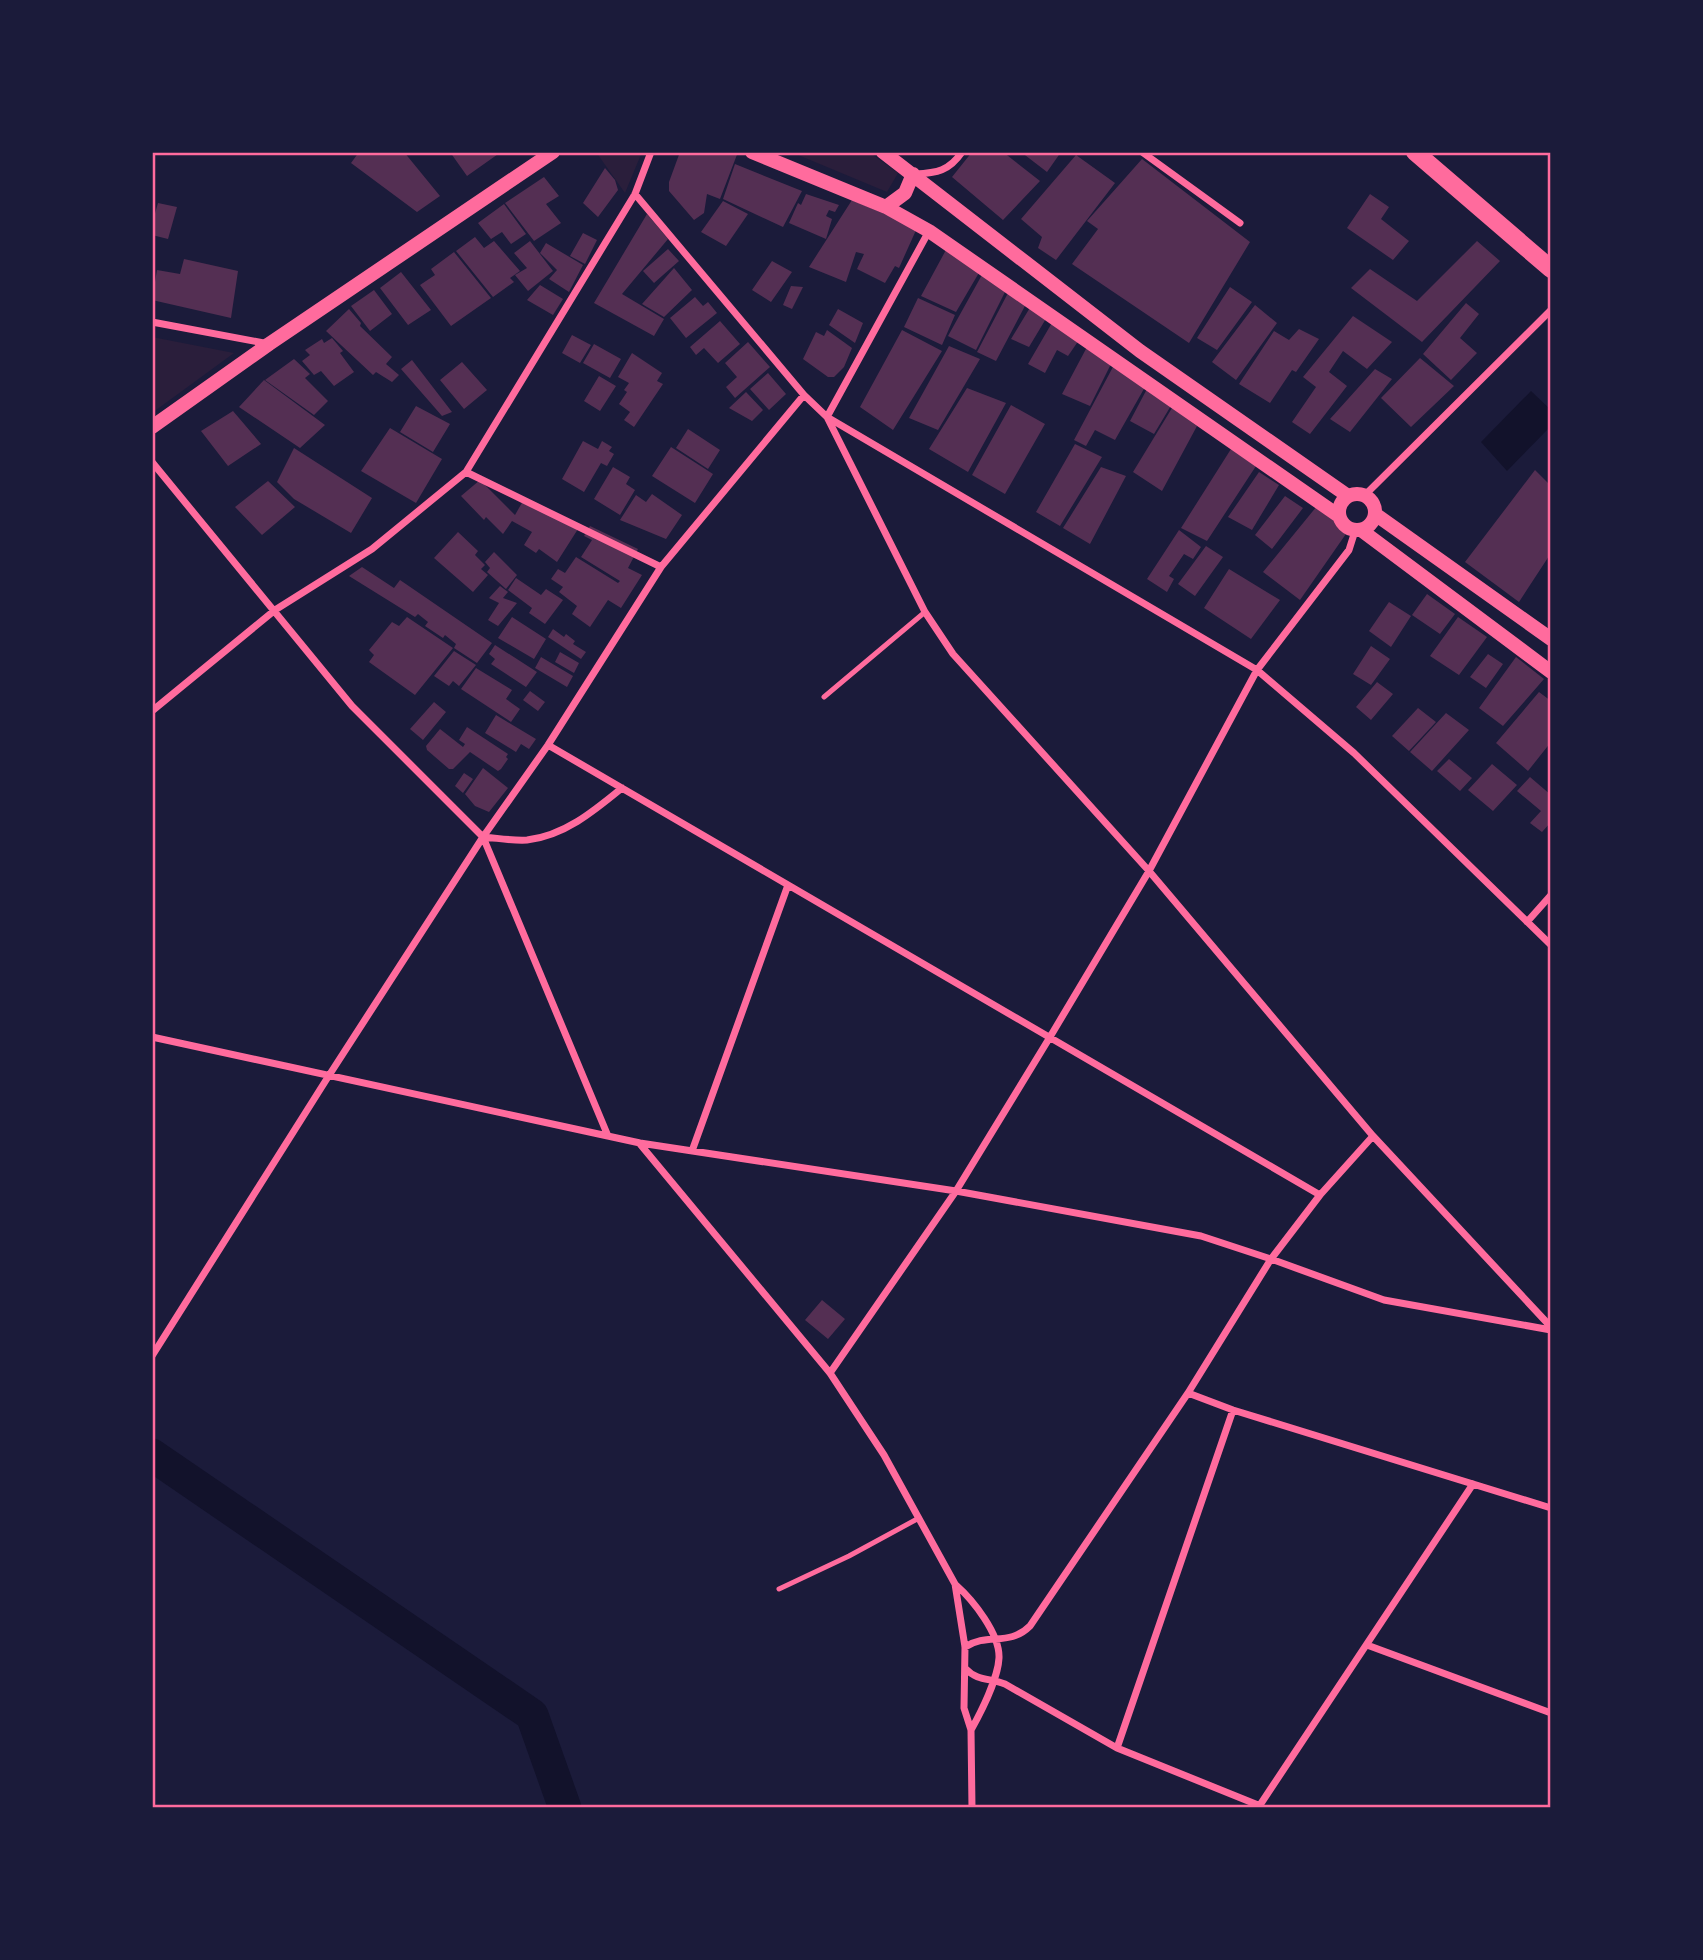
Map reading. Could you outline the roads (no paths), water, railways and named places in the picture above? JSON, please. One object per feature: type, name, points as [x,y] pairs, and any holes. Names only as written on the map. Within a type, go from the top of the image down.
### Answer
[{"type":"highway","points":[[1422,155],[1551,269]]},
{"type":"main road","points":[[152,428],[269,344],[553,152]]},
{"type":"main road","points":[[752,152],[886,207],[929,231],[1339,516],[1345,526],[1358,530],[1551,672]]},
{"type":"main road","points":[[883,152],[1140,351],[1348,496]]},
{"type":"main road","points":[[886,207],[905,193],[913,174]]},
{"type":"main road","points":[[1339,516],[1340,505],[1348,496],[1365,495],[1373,503],[1376,514],[1551,639]]},
{"type":"main road","points":[[1358,530],[1371,524],[1376,514]]},
{"type":"street","points":[[152,711],[275,610],[372,548],[466,472],[635,194],[651,152]]},
{"type":"street","points":[[913,174],[937,173],[948,169],[962,152]]},
{"type":"street","points":[[1142,152],[1240,223]]},
{"type":"street","points":[[635,194],[804,395],[827,417],[1257,670],[1354,753],[1551,945]]},
{"type":"street","points":[[827,417],[929,231]]},
{"type":"street","points":[[1365,495],[1551,310]]},
{"type":"street","points":[[152,321],[269,344]]},
{"type":"street","points":[[152,1356],[328,1077],[483,837],[548,745],[660,567],[804,395]]},
{"type":"street","points":[[827,417],[925,612],[953,653],[1149,871],[1373,1136],[1551,1329]]},
{"type":"street","points":[[152,461],[352,706],[483,837],[608,1136]]},
{"type":"street","points":[[466,472],[660,567]]},
{"type":"street","points":[[830,1373],[956,1191],[1050,1037],[1149,871],[1257,670],[1349,550],[1358,530]]},
{"type":"street","points":[[548,745],[1320,1195]]},
{"type":"street","points":[[483,837],[527,839],[556,832],[588,817],[622,788]]},
{"type":"street","points":[[692,1151],[788,885]]},
{"type":"street","points":[[1527,922],[1551,895]]},
{"type":"street","points":[[152,1037],[640,1143],[956,1191],[1201,1236],[1384,1300],[1551,1329]]},
{"type":"street","points":[[965,1647],[974,1641],[1012,1638],[1030,1626],[1188,1393],[1270,1259],[1320,1195],[1373,1136]]},
{"type":"street","points":[[640,1143],[830,1373],[884,1455],[955,1584],[975,1605],[995,1639],[999,1659],[971,1730]]},
{"type":"street","points":[[1188,1393],[1233,1410],[1551,1508]]},
{"type":"street","points":[[1117,1748],[1233,1410]]},
{"type":"street","points":[[966,1669],[978,1678],[993,1679],[1005,1684],[1117,1748],[1260,1807],[1473,1485]]},
{"type":"street","points":[[955,1584],[965,1647],[964,1708],[971,1730],[972,1808]]},
{"type":"street","points":[[1367,1645],[1551,1713]]},
{"type":"lane","points":[[824,697],[925,612]]},
{"type":"lane","points":[[779,1589],[849,1556],[919,1518]]},
{"type":"waterway","points":[[152,1455],[532,1715],[565,1808]]}]
